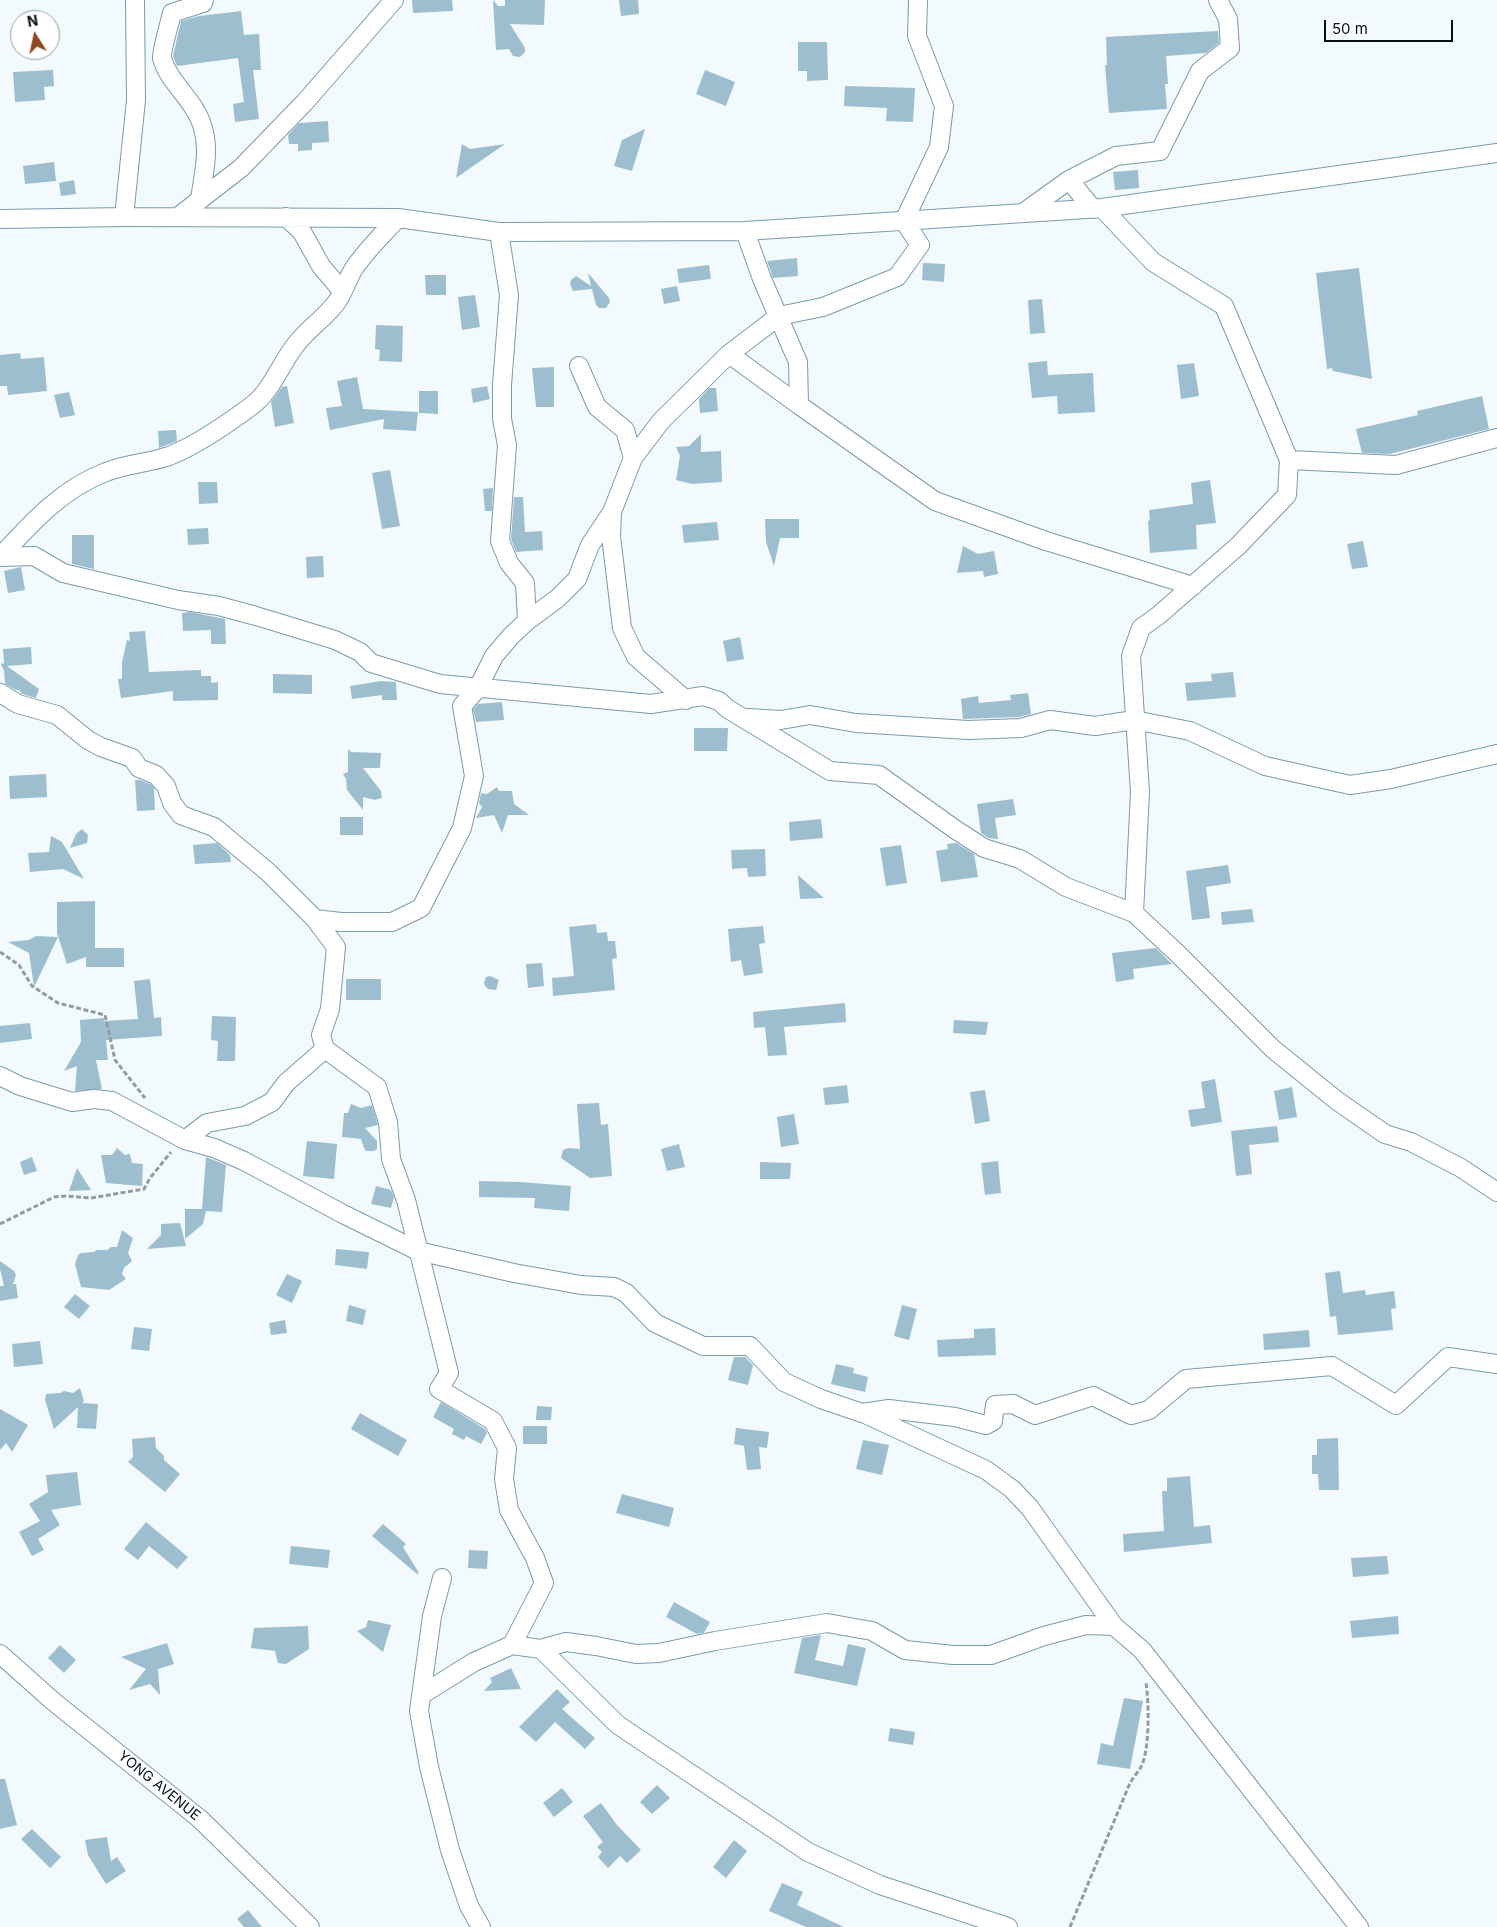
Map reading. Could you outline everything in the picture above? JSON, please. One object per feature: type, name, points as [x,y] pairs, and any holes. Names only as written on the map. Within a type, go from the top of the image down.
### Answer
[{"type":"street","points":[[124,216],[136,100],[135,0]]},
{"type":"street","points":[[200,200],[207,147],[203,126],[192,103],[169,73],[162,57],[172,13],[204,0]]},
{"type":"street","points":[[179,216],[241,168],[305,102],[394,0]]},
{"type":"street","points":[[904,221],[939,147],[944,106],[917,36],[918,0]]},
{"type":"street","points":[[1023,214],[1069,180],[1116,156],[1160,151],[1200,71],[1230,48],[1228,19],[1218,0]]},
{"type":"street","points":[[0,219],[124,216],[398,218],[499,232],[745,231],[1097,208],[1497,153]]},
{"type":"street","points":[[1069,180],[1152,262],[1224,306],[1289,460],[1287,495],[1238,546],[1159,615],[1141,628],[1131,656],[1140,792],[1134,913]]},
{"type":"street","points":[[286,217],[302,232],[321,266],[342,290]]},
{"type":"street","points":[[1,556],[32,522],[63,495],[107,472],[169,456],[201,439],[251,407],[273,382],[280,367],[295,346],[338,301],[354,268],[398,218]]},
{"type":"street","points":[[315,919],[341,922],[392,922],[421,908],[462,828],[474,776],[462,706],[478,688],[494,656],[511,636],[527,621],[558,598],[577,579],[590,545],[612,512],[633,458],[662,421],[729,354],[779,316],[823,307],[897,277],[920,245],[904,221]]},
{"type":"street","points":[[745,231],[762,279],[798,362],[799,405]]},
{"type":"street","points":[[499,232],[509,295],[502,394],[502,419],[507,445],[500,541],[509,563],[525,583],[527,621]]},
{"type":"street","points":[[729,354],[935,501],[1046,541],[1193,586]]},
{"type":"street","points":[[579,366],[597,406],[625,430],[633,458]]},
{"type":"street","points":[[1289,460],[1396,464],[1497,438]]},
{"type":"street","points":[[612,512],[611,536],[622,628],[636,657],[686,700]]},
{"type":"street","points":[[1,556],[34,556],[63,573],[178,600],[219,606],[256,616],[335,640],[360,652],[371,664],[440,684],[651,704],[703,696],[719,701],[728,709],[830,771],[879,775],[984,848],[1020,859],[1066,887],[1134,913],[1273,1049],[1336,1100],[1385,1134],[1411,1142],[1461,1168],[1497,1192]]},
{"type":"street","points":[[0,693],[18,704],[58,715],[88,740],[101,747],[132,758],[139,768],[156,775],[166,786],[172,803],[182,815],[202,821],[220,832],[268,872],[315,919],[336,947],[330,1009],[321,1035],[325,1050],[377,1087],[388,1122],[391,1159],[406,1200],[448,1373],[439,1389],[493,1421],[507,1448],[504,1479],[509,1510],[535,1558],[544,1583],[512,1645]]},
{"type":"street","points":[[745,718],[781,720],[810,715],[856,723],[968,730],[1021,728],[1050,720],[1095,726],[1134,720],[1190,731],[1265,766],[1350,785],[1391,779],[1497,754]]},
{"type":"street","points":[[185,1140],[207,1123],[245,1116],[272,1102],[286,1084],[325,1050]]},
{"type":"street","points":[[0,1076],[20,1086],[72,1102],[94,1099],[112,1101],[185,1140],[214,1148],[244,1161],[343,1214],[418,1251],[524,1274],[581,1284],[614,1287],[626,1293],[656,1322],[703,1346],[750,1346],[784,1382],[862,1413],[986,1470],[1012,1489],[1030,1508],[1114,1626],[1142,1650],[1359,1927]]},
{"type":"street","points":[[862,1413],[888,1409],[955,1417],[986,1426],[993,1421],[995,1405],[1013,1404],[1035,1415],[1093,1396],[1131,1415],[1149,1410],[1186,1379],[1332,1366],[1396,1405],[1448,1357],[1497,1364]]},
{"type":"street","points":[[442,1578],[432,1616],[419,1712],[429,1767],[450,1850],[470,1906],[481,1927]]},
{"type":"street","points":[[421,1695],[474,1662],[512,1645],[541,1649],[566,1642],[636,1654],[659,1653],[715,1641],[827,1623],[872,1631],[905,1650],[953,1655],[991,1655],[1044,1636],[1086,1625],[1114,1626]]},
{"type":"street","points":[[541,1649],[618,1726],[808,1852],[880,1885],[1008,1927]]},
{"type":"street","name":"YONG AVENUE","points":[[0,1654],[54,1702],[200,1819],[310,1927]]},
{"type":"path","points":[[0,952],[19,965],[32,986],[58,1003],[105,1015],[115,1060],[149,1103]]},
{"type":"path","points":[[0,1224],[54,1197],[91,1198],[144,1189],[162,1162],[185,1140]]},
{"type":"path","points":[[1070,1927],[1130,1783],[1142,1766],[1147,1741],[1149,1703],[1142,1650]]},
{"type":"building","points":[[412,0],[452,0],[453,11],[413,13]]},
{"type":"building","points":[[493,0],[498,6],[505,6],[505,0],[545,0],[544,25],[510,24],[525,48],[525,52],[520,57],[513,56],[509,49],[496,50]]},
{"type":"building","points":[[619,0],[638,0],[639,14],[621,16]]},
{"type":"building","points":[[241,11],[244,35],[259,34],[261,70],[253,70],[259,119],[235,122],[233,104],[244,102],[238,58],[177,66],[173,56],[181,21],[199,16]]},
{"type":"building","points":[[1218,31],[1219,43],[1206,53],[1166,56],[1168,84],[1165,84],[1167,109],[1109,113],[1105,65],[1107,65],[1106,37]]},
{"type":"building","points":[[798,42],[827,42],[828,80],[807,81],[807,71],[798,71]]},
{"type":"building","points":[[53,70],[54,86],[44,87],[45,100],[15,102],[13,72]]},
{"type":"building","points":[[705,70],[735,82],[726,106],[696,94]]},
{"type":"building","points":[[845,86],[915,88],[913,122],[886,121],[887,108],[844,106]]},
{"type":"building","points":[[328,121],[329,142],[312,143],[312,150],[298,151],[298,144],[289,144],[288,135],[299,123]]},
{"type":"building","points":[[645,129],[632,171],[614,166],[622,140]]},
{"type":"building","points":[[462,144],[470,149],[505,144],[456,178]]},
{"type":"building","points":[[54,162],[56,181],[25,184],[23,166]]},
{"type":"building","points":[[1138,170],[1139,188],[1115,190],[1113,172]]},
{"type":"building","points":[[74,180],[76,194],[61,196],[59,183]]},
{"type":"building","points":[[797,258],[798,276],[773,278],[767,261]]},
{"type":"building","points":[[923,263],[945,264],[944,282],[922,280]]},
{"type":"building","points":[[709,265],[711,279],[679,283],[677,269]]},
{"type":"building","points":[[1359,268],[1372,379],[1333,371],[1332,368],[1327,369],[1316,273]]},
{"type":"building","points":[[588,273],[609,298],[610,302],[606,308],[599,308],[596,305],[592,289],[573,291],[570,284],[571,280],[576,276],[591,286]]},
{"type":"building","points":[[425,275],[446,275],[446,295],[426,295]]},
{"type":"building","points":[[677,286],[680,301],[664,304],[661,289]]},
{"type":"building","points":[[475,295],[480,327],[462,330],[458,297]]},
{"type":"building","points":[[1042,299],[1045,333],[1030,334],[1028,300]]},
{"type":"building","points":[[376,325],[403,326],[402,362],[379,361],[380,350],[375,349]]},
{"type":"building","points":[[20,353],[21,359],[44,357],[47,391],[8,395],[7,386],[0,386],[0,355]]},
{"type":"building","points":[[1047,361],[1048,375],[1093,373],[1095,412],[1058,414],[1057,396],[1032,398],[1028,363]]},
{"type":"building","points":[[1194,363],[1199,396],[1181,399],[1177,365]]},
{"type":"building","points":[[554,367],[554,407],[536,407],[532,368]]},
{"type":"building","points":[[357,377],[363,409],[418,412],[416,431],[383,429],[384,419],[330,430],[326,408],[342,406],[337,381]]},
{"type":"building","points":[[287,386],[294,423],[275,427],[271,402],[282,387]]},
{"type":"building","points":[[487,386],[490,399],[473,403],[471,389]]},
{"type":"building","points":[[709,388],[716,388],[718,411],[700,413],[699,399]]},
{"type":"building","points":[[419,391],[438,391],[438,414],[419,413]]},
{"type":"building","points":[[69,392],[75,415],[60,418],[54,395]]},
{"type":"building","points":[[1482,396],[1489,429],[1390,454],[1362,453],[1356,429],[1418,415],[1417,411]]},
{"type":"building","points":[[176,430],[177,441],[159,448],[158,431]]},
{"type":"building","points":[[701,434],[701,452],[721,451],[722,482],[692,484],[676,480],[680,456],[676,447],[689,446]]},
{"type":"building","points":[[390,470],[400,526],[382,529],[372,473]]},
{"type":"building","points":[[1210,480],[1216,523],[1196,525],[1197,549],[1150,553],[1149,510],[1193,504],[1191,483]]},
{"type":"building","points":[[198,482],[217,482],[218,503],[199,504]]},
{"type":"building","points":[[493,488],[492,511],[485,511],[483,489]]},
{"type":"building","points":[[514,497],[523,497],[525,532],[542,531],[543,550],[516,552],[511,539]]},
{"type":"building","points":[[765,519],[799,519],[799,538],[780,538],[774,566],[766,542]]},
{"type":"building","points":[[717,522],[719,540],[684,543],[682,525]]},
{"type":"building","points":[[208,528],[209,544],[188,545],[187,529]]},
{"type":"building","points":[[72,535],[94,535],[94,569],[72,564]]},
{"type":"building","points":[[1363,541],[1368,567],[1352,569],[1347,544]]},
{"type":"building","points":[[963,546],[978,554],[994,551],[998,574],[984,577],[983,571],[957,573]]},
{"type":"building","points":[[323,556],[324,577],[307,578],[306,557]]},
{"type":"building","points":[[21,567],[25,590],[8,593],[4,571]]},
{"type":"building","points":[[190,612],[225,619],[226,644],[211,644],[211,630],[183,631],[182,613]]},
{"type":"building","points":[[145,631],[149,672],[201,670],[201,676],[211,676],[211,683],[218,682],[218,700],[173,701],[173,691],[121,698],[118,679],[122,679],[122,662],[127,640],[130,641],[129,632]]},
{"type":"building","points":[[740,637],[744,659],[727,662],[723,641]]},
{"type":"building","points":[[31,647],[32,664],[7,666],[39,689],[36,698],[22,694],[19,690],[5,684],[4,670],[1,665],[2,663],[4,664],[3,649]]},
{"type":"building","points":[[1233,672],[1236,697],[1187,701],[1185,683],[1212,681],[1211,674]]},
{"type":"building","points":[[273,674],[312,675],[312,694],[273,693]]},
{"type":"building","points":[[381,681],[396,682],[397,700],[382,700],[382,695],[352,699],[350,686]]},
{"type":"building","points":[[1028,693],[1031,714],[1019,717],[963,719],[961,699],[978,696],[979,703],[1011,700],[1010,695]]},
{"type":"building","points":[[502,702],[504,720],[476,722],[473,709],[478,704]]},
{"type":"building","points":[[694,728],[728,728],[727,751],[694,751]]},
{"type":"building","points":[[348,749],[351,752],[381,753],[380,768],[363,768],[381,791],[382,798],[375,800],[363,797],[363,810],[347,790],[346,779],[343,774],[348,772]]},
{"type":"building","points":[[46,774],[47,797],[10,799],[9,776]]},
{"type":"building","points":[[135,780],[150,784],[154,788],[155,810],[137,811]]},
{"type":"building","points":[[497,787],[499,791],[512,791],[514,804],[529,815],[508,815],[502,833],[494,815],[476,818],[482,807],[479,803],[481,793],[487,794]]},
{"type":"building","points":[[1013,799],[1016,815],[995,818],[998,839],[989,838],[981,833],[977,804]]},
{"type":"building","points":[[340,817],[363,817],[363,835],[340,835]]},
{"type":"building","points":[[821,819],[823,838],[790,841],[789,822]]},
{"type":"building","points":[[82,829],[88,835],[87,843],[70,848],[76,834]]},
{"type":"building","points":[[51,836],[62,842],[84,879],[63,869],[30,872],[28,853],[49,852]]},
{"type":"building","points":[[217,843],[230,855],[231,862],[195,864],[193,845]]},
{"type":"building","points":[[956,843],[974,854],[978,877],[941,882],[936,851],[948,849],[947,844]]},
{"type":"building","points":[[901,845],[907,883],[886,886],[880,848]]},
{"type":"building","points":[[765,849],[766,876],[748,877],[747,868],[732,869],[731,850]]},
{"type":"building","points":[[1228,865],[1231,883],[1206,887],[1210,918],[1192,920],[1186,871]]},
{"type":"building","points":[[798,875],[824,898],[800,899]]},
{"type":"building","points":[[95,901],[95,948],[124,948],[124,967],[86,967],[86,957],[67,964],[57,933],[57,902]]},
{"type":"building","points":[[1252,909],[1254,922],[1222,925],[1221,912]]},
{"type":"building","points":[[596,924],[597,933],[607,932],[608,941],[615,941],[617,958],[612,959],[615,990],[553,996],[552,978],[574,976],[569,927]]},
{"type":"building","points":[[763,926],[765,943],[759,944],[763,973],[744,976],[741,960],[731,962],[728,929]]},
{"type":"building","points":[[36,936],[58,937],[34,987],[29,953],[8,942],[29,940]]},
{"type":"building","points":[[1156,948],[1172,964],[1133,969],[1134,979],[1116,982],[1112,953]]},
{"type":"building","points":[[542,963],[544,986],[528,988],[526,964]]},
{"type":"building","points":[[490,976],[499,980],[496,990],[488,989],[485,986],[486,977]]},
{"type":"building","points":[[150,979],[154,1018],[161,1017],[162,1036],[106,1040],[108,1060],[96,1060],[102,1089],[75,1091],[77,1066],[64,1071],[81,1042],[80,1020],[104,1018],[104,1021],[138,1019],[134,981]]},
{"type":"building","points":[[346,979],[381,979],[381,1000],[346,1000]]},
{"type":"building","points":[[845,1003],[846,1022],[784,1027],[787,1055],[768,1056],[765,1027],[754,1028],[753,1012]]},
{"type":"building","points":[[212,1016],[236,1017],[235,1061],[217,1061],[218,1041],[211,1040]]},
{"type":"building","points":[[954,1020],[988,1022],[986,1035],[953,1033]]},
{"type":"building","points":[[30,1023],[32,1039],[0,1043],[0,1026]]},
{"type":"building","points":[[1215,1079],[1222,1122],[1191,1127],[1188,1110],[1205,1108],[1201,1082]]},
{"type":"building","points":[[847,1085],[849,1103],[825,1105],[823,1088]]},
{"type":"building","points":[[1292,1087],[1297,1117],[1279,1120],[1274,1091]]},
{"type":"building","points":[[985,1090],[990,1121],[975,1124],[970,1092]]},
{"type":"building","points":[[599,1103],[601,1125],[608,1124],[612,1176],[590,1178],[561,1158],[563,1150],[568,1148],[580,1149],[577,1104]]},
{"type":"building","points":[[351,1104],[361,1108],[372,1105],[378,1125],[365,1128],[377,1141],[377,1149],[374,1151],[366,1151],[361,1139],[342,1137],[344,1113],[348,1113]]},
{"type":"building","points":[[794,1114],[799,1144],[781,1147],[777,1117]]},
{"type":"building","points":[[1277,1126],[1279,1142],[1249,1145],[1252,1174],[1236,1176],[1231,1131]]},
{"type":"building","points":[[307,1141],[337,1144],[334,1179],[303,1176]]},
{"type":"building","points":[[679,1144],[685,1167],[667,1171],[661,1149]]},
{"type":"building","points":[[117,1148],[125,1155],[130,1154],[132,1163],[143,1164],[142,1186],[106,1183],[101,1155],[112,1155]]},
{"type":"building","points":[[32,1157],[37,1171],[24,1175],[20,1162]]},
{"type":"building","points":[[206,1157],[226,1165],[222,1212],[206,1211],[203,1224],[185,1239],[185,1209],[202,1209]]},
{"type":"building","points":[[998,1161],[1001,1193],[985,1195],[981,1163]]},
{"type":"building","points":[[760,1162],[791,1163],[790,1179],[760,1179]]},
{"type":"building","points":[[77,1168],[91,1190],[69,1191]]},
{"type":"building","points":[[479,1181],[571,1186],[569,1211],[534,1208],[535,1198],[479,1197]]},
{"type":"building","points":[[376,1186],[391,1190],[394,1197],[391,1208],[371,1204]]},
{"type":"building","points":[[180,1223],[186,1246],[147,1249],[161,1235],[161,1224]]},
{"type":"building","points":[[122,1230],[133,1238],[128,1253],[132,1261],[124,1268],[122,1274],[126,1279],[109,1290],[81,1287],[75,1264],[78,1255],[117,1247]]},
{"type":"building","points":[[336,1249],[369,1252],[367,1269],[335,1265]]},
{"type":"building","points":[[0,1261],[14,1271],[16,1275],[13,1284],[16,1284],[18,1298],[0,1301],[0,1286],[4,1286]]},
{"type":"building","points":[[1340,1271],[1343,1293],[1365,1290],[1366,1295],[1394,1291],[1396,1308],[1391,1309],[1393,1330],[1338,1335],[1336,1316],[1330,1317],[1325,1273]]},
{"type":"building","points":[[287,1274],[302,1281],[292,1303],[276,1295]]},
{"type":"building","points":[[75,1294],[90,1306],[79,1319],[64,1307]]},
{"type":"building","points":[[349,1305],[366,1310],[363,1325],[346,1321]]},
{"type":"building","points":[[902,1305],[917,1309],[909,1340],[894,1336]]},
{"type":"building","points":[[285,1320],[287,1333],[271,1335],[269,1323]]},
{"type":"building","points":[[134,1327],[152,1329],[149,1351],[131,1349]]},
{"type":"building","points":[[995,1328],[996,1355],[938,1357],[937,1340],[974,1338],[974,1329]]},
{"type":"building","points":[[1309,1330],[1310,1347],[1264,1350],[1263,1334]]},
{"type":"building","points":[[40,1341],[43,1364],[14,1367],[12,1344]]},
{"type":"building","points":[[734,1357],[745,1357],[753,1365],[748,1385],[728,1380]]},
{"type":"building","points":[[836,1364],[854,1368],[853,1373],[868,1377],[865,1392],[831,1384]]},
{"type":"building","points":[[80,1388],[84,1401],[82,1403],[98,1404],[96,1429],[77,1428],[78,1407],[54,1429],[45,1400],[46,1394],[64,1391],[73,1393]]},
{"type":"building","points":[[441,1402],[485,1429],[487,1433],[481,1444],[466,1436],[464,1440],[452,1434],[454,1429],[433,1417]]},
{"type":"building","points":[[537,1406],[552,1407],[551,1420],[536,1420]]},
{"type":"building","points":[[0,1409],[28,1425],[12,1452],[6,1443],[0,1450]]},
{"type":"building","points":[[360,1413],[407,1440],[398,1456],[351,1429]]},
{"type":"building","points":[[523,1426],[547,1426],[547,1444],[523,1444]]},
{"type":"building","points":[[736,1428],[769,1432],[767,1448],[759,1447],[761,1469],[747,1470],[744,1446],[734,1444]]},
{"type":"building","points":[[155,1437],[156,1448],[164,1456],[164,1460],[180,1474],[165,1492],[128,1462],[133,1457],[132,1439]]},
{"type":"building","points":[[1338,1438],[1339,1490],[1319,1490],[1318,1474],[1312,1474],[1312,1455],[1317,1455],[1317,1439]]},
{"type":"building","points":[[863,1440],[889,1445],[882,1475],[856,1469]]},
{"type":"building","points":[[77,1472],[81,1505],[51,1510],[60,1525],[38,1539],[44,1550],[32,1556],[19,1532],[40,1521],[29,1504],[48,1492],[46,1475]]},
{"type":"building","points":[[1190,1476],[1194,1527],[1210,1525],[1212,1543],[1124,1552],[1123,1534],[1164,1531],[1162,1491],[1167,1491],[1167,1478]]},
{"type":"building","points":[[622,1494],[674,1508],[669,1527],[616,1513]]},
{"type":"building","points":[[146,1522],[188,1557],[177,1569],[149,1546],[138,1560],[124,1549]]},
{"type":"building","points":[[383,1524],[406,1544],[403,1547],[419,1573],[417,1574],[372,1536]]},
{"type":"building","points":[[291,1546],[330,1550],[328,1568],[289,1564]]},
{"type":"building","points":[[469,1550],[488,1551],[487,1569],[468,1568]]},
{"type":"building","points":[[1387,1556],[1389,1574],[1353,1577],[1351,1558]]},
{"type":"building","points":[[674,1602],[710,1622],[704,1633],[697,1634],[666,1617]]},
{"type":"building","points":[[1398,1616],[1399,1634],[1352,1638],[1350,1621]]},
{"type":"building","points":[[368,1620],[391,1625],[383,1652],[357,1631],[366,1627]]},
{"type":"building","points":[[308,1626],[309,1649],[286,1664],[278,1663],[275,1651],[251,1648],[254,1628]]},
{"type":"building","points":[[821,1635],[815,1660],[843,1666],[848,1644],[866,1648],[857,1686],[794,1673],[802,1638]]},
{"type":"building","points":[[167,1643],[174,1664],[158,1669],[160,1695],[150,1684],[129,1690],[146,1669],[121,1657]]},
{"type":"building","points":[[60,1645],[76,1660],[64,1673],[48,1658]]},
{"type":"building","points":[[511,1668],[521,1689],[484,1691],[492,1682],[490,1678]]},
{"type":"building","points":[[557,1689],[570,1702],[562,1709],[595,1738],[585,1749],[555,1722],[536,1742],[519,1727]]},
{"type":"building","points":[[1124,1698],[1143,1701],[1130,1769],[1097,1764],[1101,1743],[1113,1746]]},
{"type":"building","points":[[890,1728],[915,1732],[913,1745],[888,1741]]},
{"type":"building","points":[[0,1779],[5,1779],[17,1825],[0,1829]]},
{"type":"building","points":[[657,1785],[670,1798],[652,1814],[640,1802]]},
{"type":"building","points":[[562,1788],[573,1802],[554,1817],[543,1803]]},
{"type":"building","points":[[601,1803],[617,1825],[641,1850],[627,1863],[620,1856],[608,1868],[598,1857],[602,1852],[597,1847],[603,1842],[583,1816]]},
{"type":"building","points":[[32,1829],[61,1857],[50,1868],[21,1839]]},
{"type":"building","points":[[107,1837],[111,1861],[117,1857],[126,1871],[106,1884],[88,1855],[85,1840]]},
{"type":"building","points":[[734,1840],[747,1851],[726,1878],[713,1867]]},
{"type":"building","points":[[782,1883],[803,1892],[797,1905],[844,1927],[806,1927],[769,1911]]},
{"type":"building","points":[[248,1910],[262,1927],[244,1927],[237,1919]]}]
